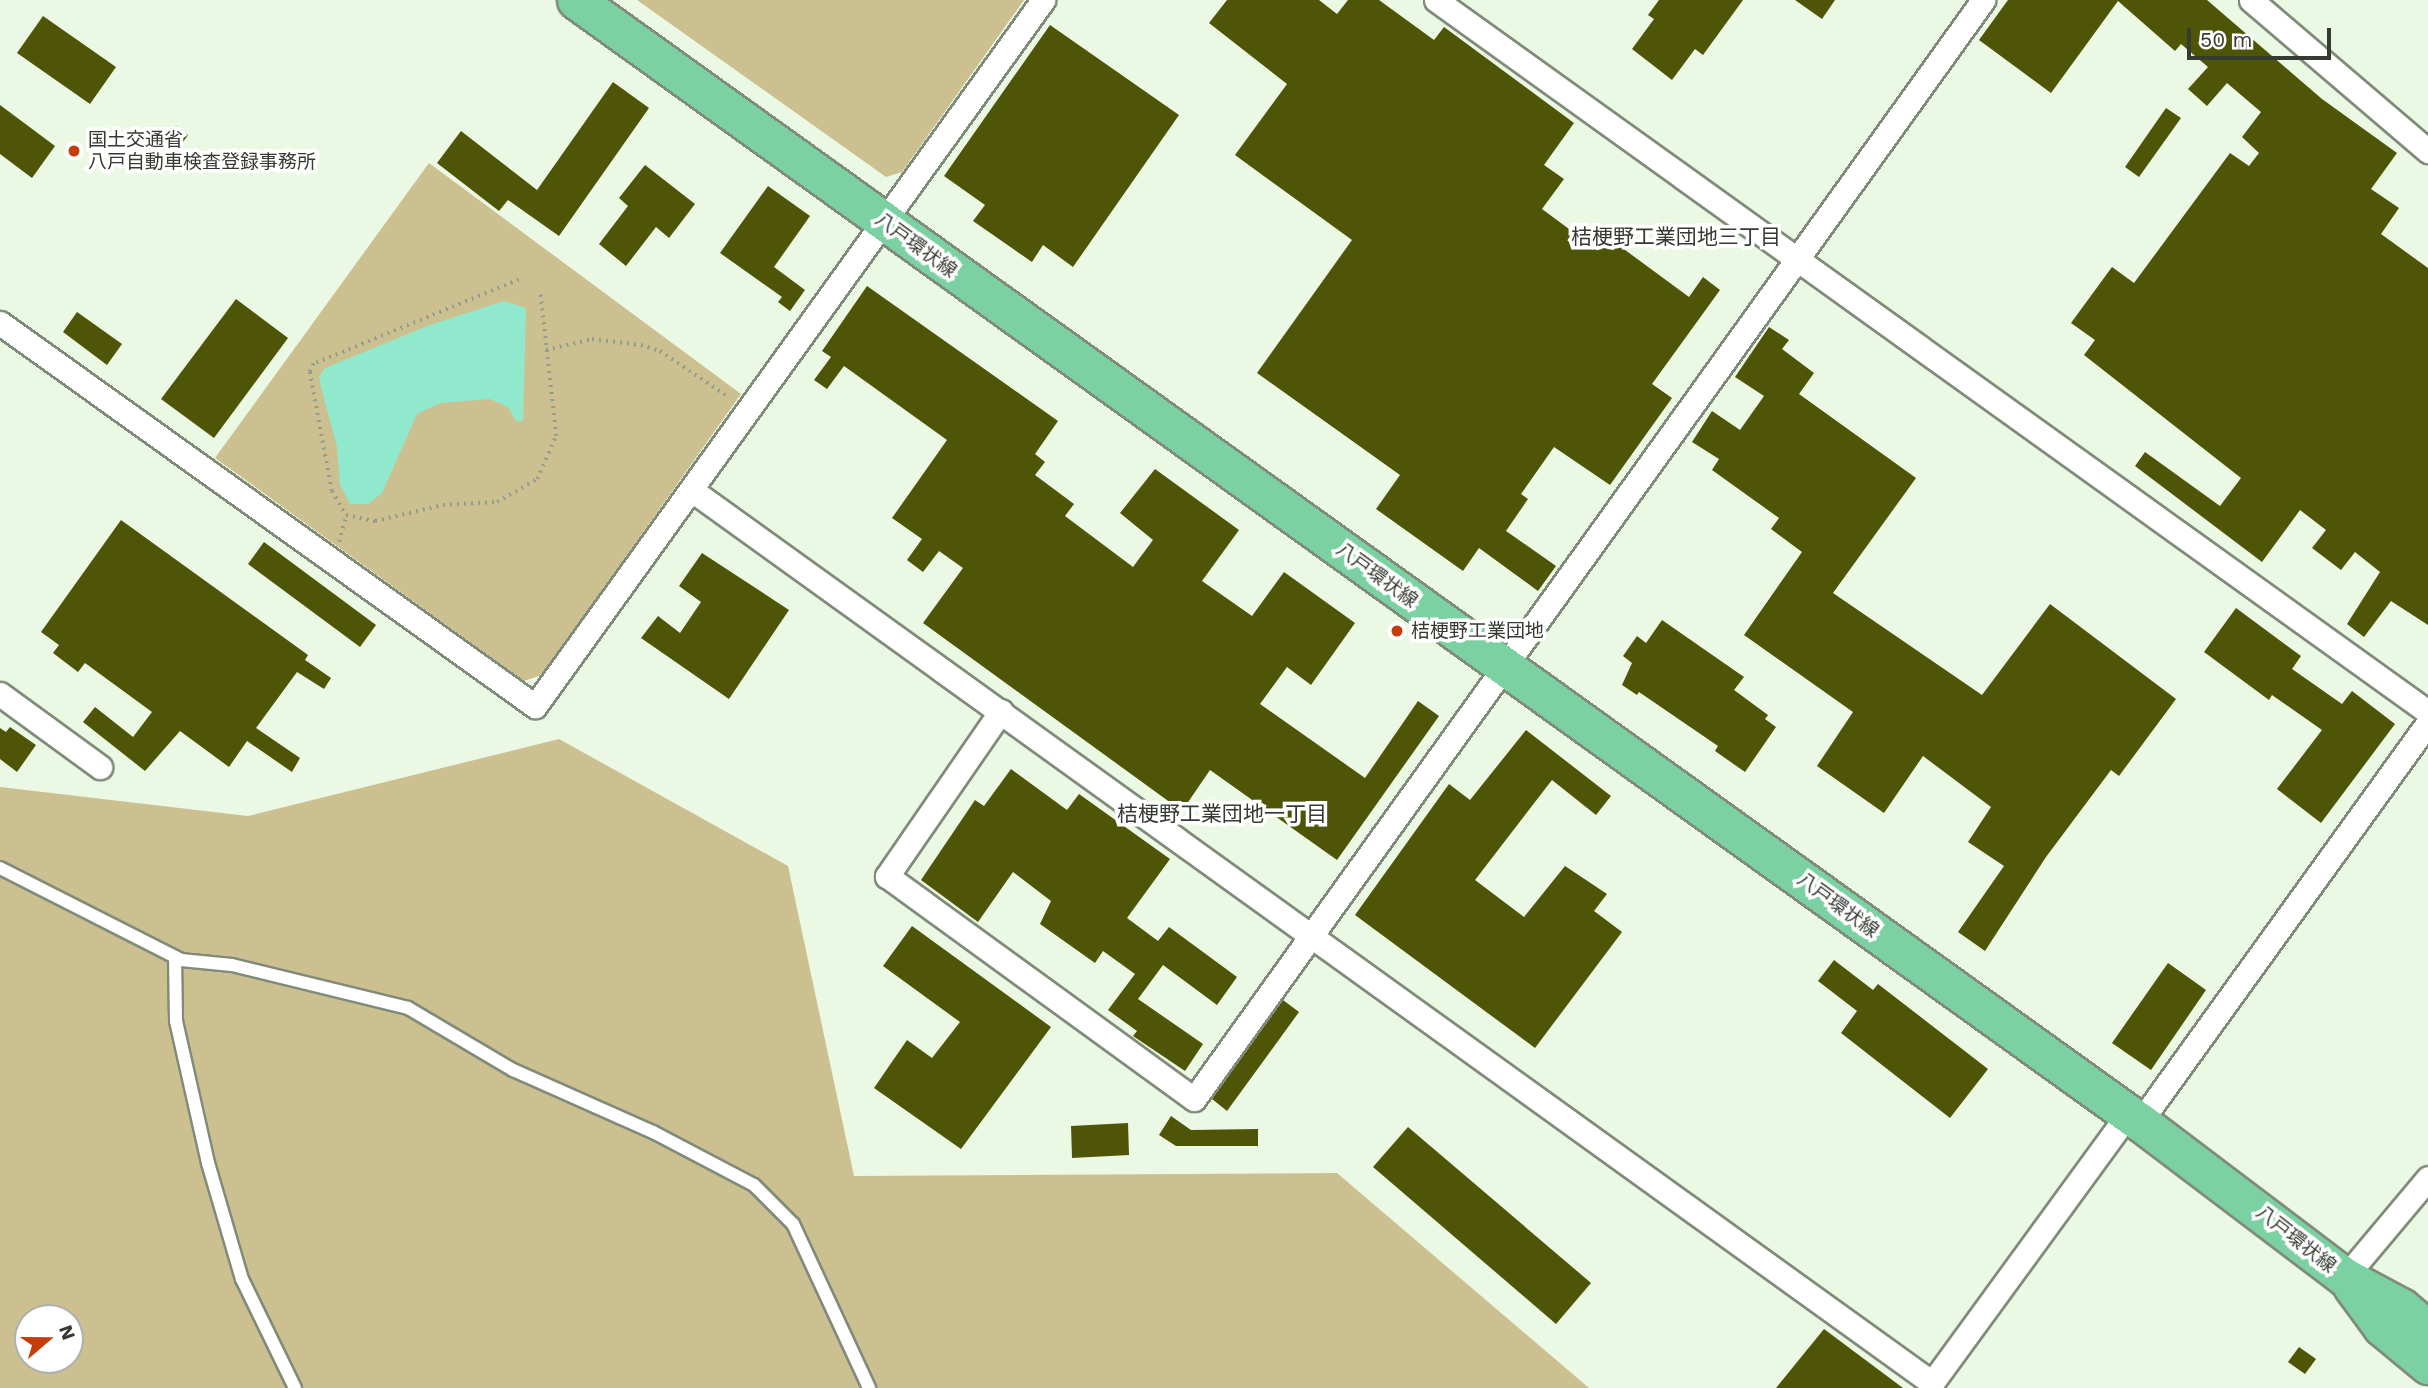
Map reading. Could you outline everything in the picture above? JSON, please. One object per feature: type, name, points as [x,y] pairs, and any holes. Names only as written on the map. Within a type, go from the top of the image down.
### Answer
[{"type":"main road","name":"八戸環状線","points":[[576,0],[2134,1118],[2345,1277],[2401,1307],[2428,1330]]},
{"type":"main road","name":"八戸環状線","points":[[2345,1277],[2382,1327],[2428,1365]]},
{"type":"street","points":[[0,323],[536,706],[693,491],[1043,0]]},
{"type":"street","points":[[1436,0],[2428,712]]},
{"type":"street","points":[[1001,711],[887,876],[1194,1099],[1795,258],[1983,0]]},
{"type":"street","points":[[2250,0],[2428,151]]},
{"type":"street","points":[[693,491],[1932,1383],[2134,1118],[2428,723]]},
{"type":"street","points":[[0,694],[100,767]]},
{"type":"street","points":[[2345,1277],[2428,1178]]},
{"type":"lane","points":[[0,868],[175,957],[232,965],[408,1008],[513,1070],[653,1132],[754,1185],[793,1224],[869,1388]]},
{"type":"lane","points":[[175,957],[176,1021],[208,1163],[242,1279],[295,1388]]},
{"type":"path","points":[[519,280],[314,364],[310,372],[331,491],[346,515],[375,521],[443,505],[497,502],[537,480],[556,436],[540,291]]},
{"type":"path","points":[[546,350],[592,339],[641,345],[691,370],[748,413]]},
{"type":"path","points":[[332,560],[346,515]]},
{"type":"shaded area","points":[[637,0],[1024,0],[902,172],[886,177]]},
{"type":"shaded area","points":[[429,163],[741,394],[542,675],[524,681],[215,458]]},
{"type":"shaded area","points":[[559,739],[788,866],[854,1176],[1337,1173],[1589,1388],[0,1388],[0,787],[248,816]]},
{"type":"water","points":[[504,301],[526,308],[523,421],[516,421],[508,407],[490,399],[440,403],[417,414],[382,493],[368,504],[350,504],[340,485],[337,447],[319,377],[325,368],[430,325]]},
{"type":"building","points":[[1227,0],[1319,0],[1337,14],[1348,0],[1379,0],[1434,40],[1444,27],[1574,123],[1544,165],[1564,179],[1542,209],[1592,246],[1602,233],[1689,297],[1703,277],[1720,290],[1652,384],[1672,398],[1610,485],[1554,447],[1521,494],[1528,499],[1506,531],[1556,566],[1538,591],[1479,548],[1463,571],[1376,509],[1400,475],[1257,373],[1352,240],[1235,155],[1287,84],[1209,23]]},
{"type":"building","points":[[1659,0],[1743,0],[1703,55],[1695,49],[1672,80],[1632,49],[1654,19],[1648,15]]},
{"type":"building","points":[[1795,0],[1835,0],[1822,19]]},
{"type":"building","points":[[2008,0],[2207,0],[2322,99],[2397,153],[2371,189],[2399,208],[2381,234],[2428,268],[2428,625],[2391,601],[2364,637],[2347,624],[2380,572],[2355,552],[2341,570],[2312,548],[2326,530],[2300,510],[2262,562],[2135,466],[2145,452],[2220,506],[2241,478],[2084,355],[2095,340],[2071,323],[2112,267],[2134,283],[2230,153],[2249,166],[2259,153],[2242,137],[2261,112],[2227,83],[2207,106],[2188,89],[2208,67],[2181,44],[2175,51],[2118,1],[2051,93],[1979,40]]},
{"type":"building","points":[[43,16],[116,67],[90,104],[17,53]]},
{"type":"building","points":[[1050,25],[1179,115],[1073,267],[1043,245],[1032,262],[973,221],[985,205],[944,176]]},
{"type":"building","points":[[613,82],[649,108],[559,236],[508,200],[499,211],[437,163],[461,131],[537,190]]},
{"type":"building","points":[[0,105],[55,146],[32,178],[0,154]]},
{"type":"building","points":[[2166,108],[2181,118],[2139,177],[2125,167]]},
{"type":"building","points":[[176,126],[188,135],[168,163],[155,154]]},
{"type":"building","points":[[645,165],[695,204],[669,238],[656,227],[626,266],[599,244],[628,206],[619,198]]},
{"type":"building","points":[[768,186],[810,216],[774,267],[805,290],[790,311],[778,302],[782,297],[720,253]]},
{"type":"building","points":[[867,286],[1058,421],[1035,454],[1045,462],[1035,475],[1074,504],[1065,516],[1133,567],[1153,540],[1120,513],[1155,469],[1239,530],[1202,581],[1252,616],[1284,572],[1355,623],[1311,685],[1287,667],[1260,704],[1365,778],[1418,701],[1439,716],[1337,860],[1210,770],[1182,811],[923,623],[963,568],[939,551],[923,572],[907,560],[922,539],[892,518],[947,440],[844,366],[827,389],[814,380],[831,357],[822,351]]},
{"type":"building","points":[[236,299],[288,338],[214,438],[161,399]]},
{"type":"building","points":[[77,312],[122,344],[107,365],[63,332]]},
{"type":"building","points":[[1769,327],[1789,340],[1782,349],[1814,373],[1799,394],[1916,478],[1833,593],[1982,695],[2050,604],[2176,699],[2119,776],[2111,770],[2046,857],[1985,951],[1958,932],[2004,866],[1968,842],[1991,807],[1923,756],[1884,813],[1817,766],[1853,712],[1744,635],[1802,552],[1771,529],[1779,518],[1712,470],[1719,459],[1692,442],[1712,411],[1740,430],[1764,396],[1735,377]]},
{"type":"building","points":[[121,520],[308,655],[305,660],[331,678],[324,689],[297,672],[256,728],[300,758],[292,772],[247,741],[229,767],[180,731],[145,771],[83,722],[95,707],[133,737],[152,712],[85,663],[78,672],[53,653],[59,645],[41,632]]},
{"type":"building","points":[[264,542],[376,625],[360,647],[248,564]]},
{"type":"building","points":[[702,553],[789,610],[729,699],[641,638],[658,616],[680,633],[701,602],[679,586]]},
{"type":"building","points":[[2236,608],[2301,656],[2292,669],[2342,704],[2352,691],[2395,724],[2321,823],[2277,789],[2322,730],[2272,695],[2269,700],[2204,652]]},
{"type":"building","points":[[1662,620],[1744,677],[1734,690],[1768,715],[1765,719],[1776,727],[1745,772],[1715,751],[1718,746],[1639,692],[1637,695],[1622,685],[1632,663],[1623,656],[1637,636],[1646,643]]},
{"type":"building","points":[[10,727],[36,745],[17,772],[0,759],[0,728],[6,732]]},
{"type":"building","points":[[1526,730],[1611,796],[1596,815],[1552,780],[1475,880],[1524,917],[1565,866],[1607,894],[1594,911],[1622,932],[1535,1048],[1355,915],[1449,784],[1470,800]]},
{"type":"building","points":[[1011,769],[1067,810],[1079,794],[1170,859],[1127,918],[1158,941],[1169,927],[1237,977],[1217,1005],[1163,965],[1138,999],[1203,1044],[1185,1071],[1133,1036],[1137,1031],[1108,1010],[1135,974],[1103,951],[1095,963],[1040,924],[1051,901],[1013,872],[978,922],[921,880],[975,800],[984,806]]},
{"type":"building","points":[[912,926],[1051,1027],[961,1149],[874,1088],[907,1040],[932,1058],[960,1022],[883,966]]},
{"type":"building","points":[[1834,960],[1873,990],[1878,984],[1988,1069],[1950,1118],[1841,1033],[1857,1011],[1818,981]]},
{"type":"building","points":[[2168,963],[2206,990],[2151,1070],[2112,1043]]},
{"type":"building","points":[[1283,1000],[1299,1012],[1227,1111],[1212,1099]]},
{"type":"building","points":[[1171,1116],[1191,1130],[1258,1129],[1258,1146],[1176,1146],[1159,1135]]},
{"type":"building","points":[[1128,1123],[1129,1155],[1072,1158],[1071,1126]]},
{"type":"building","points":[[1408,1127],[1591,1283],[1556,1324],[1373,1167]]},
{"type":"building","points":[[1824,1329],[1903,1388],[1776,1388]]},
{"type":"building","points":[[2299,1347],[2316,1359],[2305,1374],[2288,1362]]},
{"type":"place","name":"国土交通省 八戸自動車検査登録事務所","points":[[74,151]]},
{"type":"place","name":"桔梗野工業団地","points":[[1397,631]]},
{"type":"district","name":"桔梗野工業団地三丁目","points":[[1676,237]]},
{"type":"district","name":"桔梗野工業団地一丁目","points":[[1222,814]]}]
